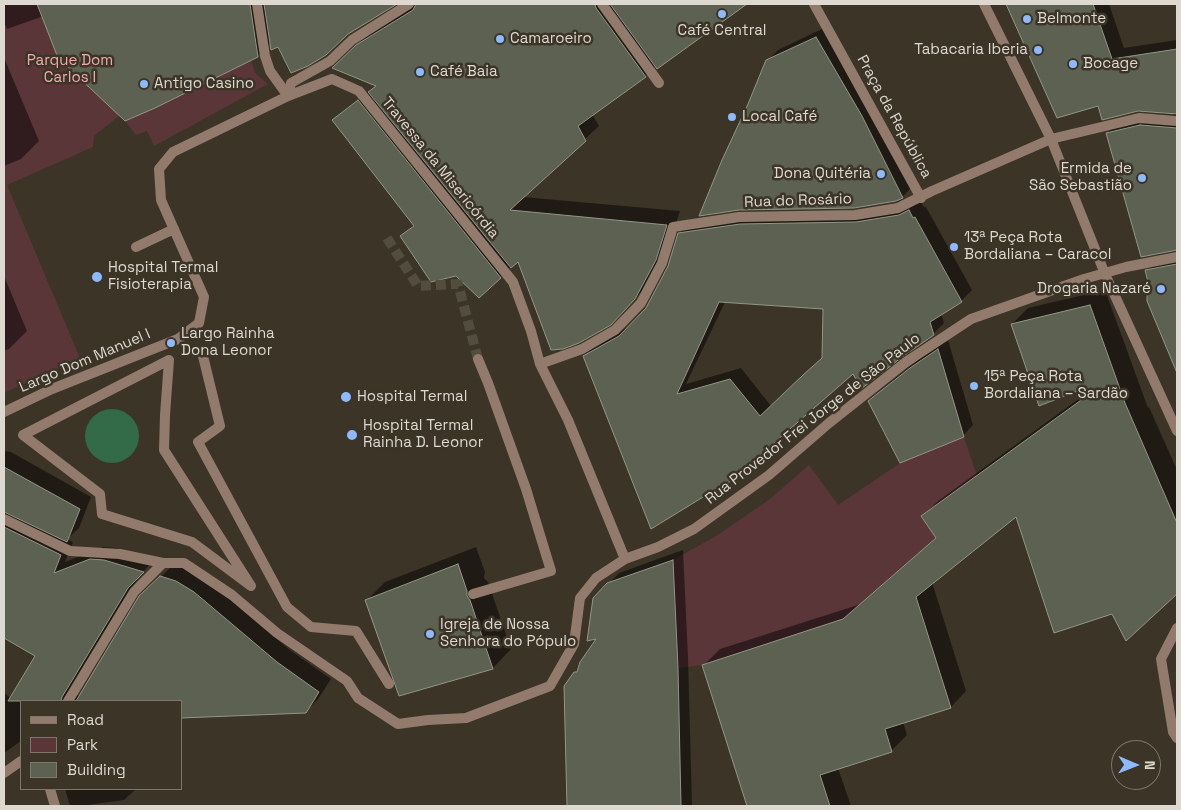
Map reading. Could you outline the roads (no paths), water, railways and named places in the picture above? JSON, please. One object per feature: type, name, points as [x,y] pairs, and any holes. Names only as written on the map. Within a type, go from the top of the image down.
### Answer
[{"type":"street","points":[[257,4],[265,56],[270,71],[288,96]]},
{"type":"street","points":[[288,96],[291,83],[330,62],[352,40],[409,4]]},
{"type":"street","points":[[602,4],[658,83]]},
{"type":"street","name":"Praça da República","points":[[814,4],[921,198],[932,191],[1051,139],[1139,118],[1177,121]]},
{"type":"street","points":[[984,4],[1051,139],[1105,274],[1177,432]]},
{"type":"street","name":"Travessa da Misericórdia","points":[[288,96],[332,79],[359,91],[513,282],[540,364],[568,420],[625,559]]},
{"type":"street","points":[[136,247],[174,229],[160,200],[158,169],[173,152],[288,96]]},
{"type":"street","name":"Rua do Rosário","points":[[540,364],[582,349],[615,330],[641,304],[662,263],[673,227],[738,217],[855,215],[898,208],[921,198]]},
{"type":"street","name":"Largo Dom Manuel I","points":[[4,412],[52,389],[178,339],[199,323],[204,297],[174,229]]},
{"type":"street","name":"Rua Provedor Frei Jorge de São Paulo","points":[[163,563],[184,563],[232,595],[277,633],[347,681],[358,698],[398,724],[466,718],[550,686],[574,644],[580,598],[596,578],[625,559],[658,547],[694,529],[728,506],[769,475],[829,422],[906,362],[971,319],[1126,266],[1177,256]]},
{"type":"street","points":[[202,352],[220,426],[198,442],[287,607],[311,626],[356,631],[390,684]]},
{"type":"street","points":[[473,594],[551,571],[526,489],[478,358]]},
{"type":"street","points":[[169,360],[164,415],[164,450],[251,586],[192,542],[102,514],[100,494],[23,435],[169,360]]},
{"type":"street","points":[[4,519],[70,551],[120,554],[163,563]]},
{"type":"street","points":[[69,700],[134,592],[163,563]]},
{"type":"street","points":[[1177,628],[1161,659],[1173,732],[1177,738]]},
{"type":"street","points":[[4,773],[20,762]]},
{"type":"street","points":[[50,790],[55,806]]},
{"type":"tunnel","points":[[387,238],[418,286],[458,284],[478,359]]},
{"type":"place","name":"Café Central","points":[[722,14]]},
{"type":"place","name":"Belmonte","points":[[1027,19]]},
{"type":"place","name":"Camaroeiro","points":[[500,39]]},
{"type":"place","name":"Tabacaria Iberia","points":[[1038,50]]},
{"type":"place","name":"Bocage","points":[[1073,64]]},
{"type":"place","name":"Café Baia","points":[[420,72]]},
{"type":"place","name":"Antigo Casino","points":[[144,84]]},
{"type":"place","name":"Local Café","points":[[732,117]]},
{"type":"place","name":"Dona Quitéria","points":[[881,174]]},
{"type":"place","name":"Ermida de São Sebastião","points":[[1142,178]]},
{"type":"place","name":"13ª Peça Rota Bordaliana – Caracol","points":[[954,247]]},
{"type":"place","name":"Hospital Termal Fisioterapia","points":[[97,277]]},
{"type":"place","name":"Drogaria Nazaré","points":[[1161,289]]},
{"type":"place","name":"Largo Rainha Dona Leonor","points":[[171,343]]},
{"type":"place","name":"15ª Peça Rota Bordaliana – Sardão","points":[[974,386]]},
{"type":"place","name":"Hospital Termal","points":[[346,397]]},
{"type":"place","name":"Hospital Termal Rainha D. Leonor","points":[[352,435]]},
{"type":"place","name":"Igreja de Nossa Senhora do Pópulo","points":[[430,634]]},
{"type":"park label","name":"Parque Dom Carlos I","points":[[70,70]]}]
